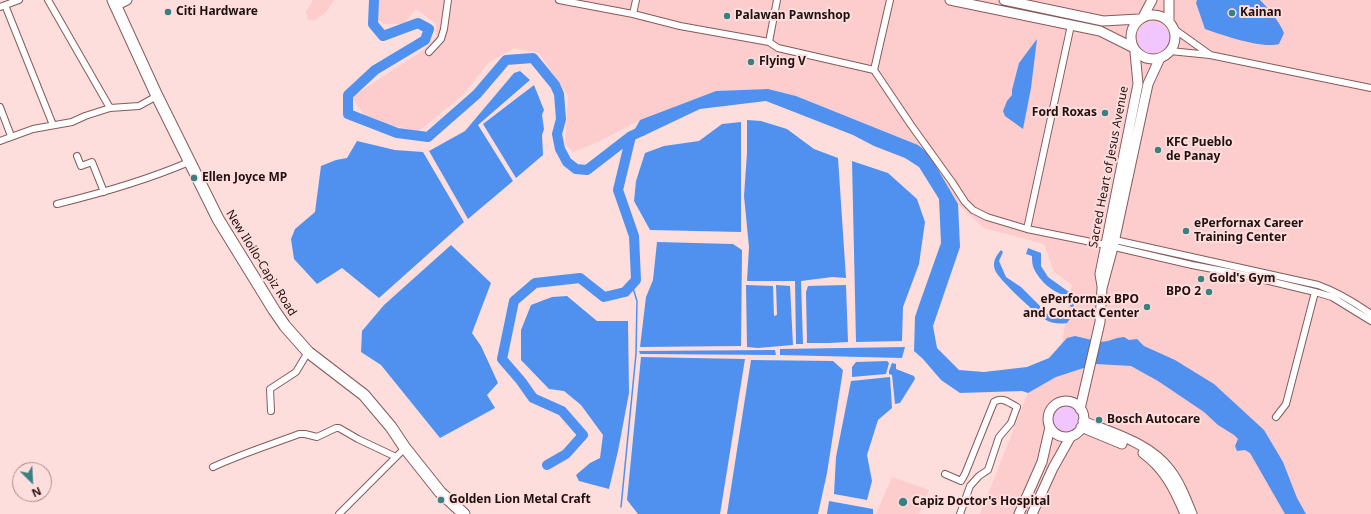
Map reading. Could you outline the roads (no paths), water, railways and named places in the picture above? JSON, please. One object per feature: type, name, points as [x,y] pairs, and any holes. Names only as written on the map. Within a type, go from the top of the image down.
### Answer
[{"type":"highway","name":"New Iloilo-Capiz Road","points":[[114,3],[218,219],[264,296],[285,326],[308,352],[364,395],[391,427],[405,448],[440,492],[464,514]]},
{"type":"main road","points":[[114,3],[127,0]]},
{"type":"main road","points":[[950,0],[1100,31],[1134,49],[1147,59],[1160,58],[1170,51],[1175,41],[1171,25],[1169,0]]},
{"type":"main road","points":[[1004,0],[1103,21],[1141,18],[1149,15],[1156,15],[1163,17],[1171,25]]},
{"type":"main road","points":[[1134,49],[1130,40],[1131,32],[1134,25],[1141,18],[1152,0]]},
{"type":"main road","name":"Sacred Heart of Jesus Avenue","points":[[1111,244],[1138,84],[1134,49]]},
{"type":"main road","name":"Sacred Heart of Jesus Avenue","points":[[1080,409],[1100,322],[1102,288],[1100,274],[1111,244],[1148,84],[1160,58]]},
{"type":"main road","points":[[1032,514],[1053,468],[1071,436],[1078,431],[1082,424],[1083,416],[1080,409],[1071,402],[1062,402],[1057,404],[1049,412],[1048,421],[1053,432],[1059,435],[1071,436]]},
{"type":"main road","points":[[1082,424],[1133,448],[1151,459],[1162,470],[1171,483],[1185,514]]},
{"type":"main road","points":[[1082,424],[1138,444],[1158,458],[1167,466],[1176,478],[1192,514]]},
{"type":"main road","points":[[1019,514],[1042,462],[1050,427]]},
{"type":"street","points":[[19,0],[2,6],[53,125]]},
{"type":"street","points":[[48,0],[110,108]]},
{"type":"street","points":[[428,52],[440,39],[444,30],[448,0]]},
{"type":"street","points":[[559,0],[634,14],[680,26],[769,42],[778,48],[874,70],[965,202],[973,210],[987,217],[1027,229],[1193,258],[1244,275],[1332,297],[1349,303],[1371,314]]},
{"type":"street","points":[[634,14],[636,0]]},
{"type":"street","points":[[769,42],[777,0]]},
{"type":"street","points":[[874,70],[890,0]]},
{"type":"street","points":[[1027,229],[1071,25]]},
{"type":"street","points":[[1171,25],[1210,55]]},
{"type":"street","points":[[1170,51],[1210,55],[1371,88]]},
{"type":"street","points":[[0,141],[33,129],[72,122],[110,108],[139,106],[158,96]]},
{"type":"street","points":[[0,108],[11,136]]},
{"type":"street","points":[[77,156],[81,166],[92,162],[104,192]]},
{"type":"street","points":[[57,204],[104,192],[164,173],[190,162]]},
{"type":"street","points":[[1111,244],[1192,265],[1245,268],[1318,285],[1335,292],[1371,321]]},
{"type":"street","points":[[1192,265],[1193,258]]},
{"type":"street","points":[[1244,275],[1245,268]]},
{"type":"street","points":[[1276,417],[1286,404],[1315,292]]},
{"type":"street","points":[[271,411],[270,388],[296,372],[308,352]]},
{"type":"street","points":[[960,514],[970,486],[979,476],[988,470],[999,437],[1011,423],[1017,407],[1002,399],[998,399],[994,402],[961,481]]},
{"type":"street","points":[[213,467],[229,459],[241,456],[298,434],[317,437],[336,428],[339,428],[396,457]]},
{"type":"street","points":[[339,514],[405,448]]},
{"type":"street","points":[[945,474],[970,486]]},
{"type":"water","points":[[1197,0],[1260,0],[1274,15],[1284,33],[1279,44],[1262,45],[1252,43],[1205,29],[1196,3]]},
{"type":"water","points":[[1037,39],[1031,88],[1023,129],[1005,116],[1003,111],[1007,101],[1012,95],[1019,63]]},
{"type":"water","points":[[520,71],[530,80],[478,125],[513,181],[468,219],[429,151],[465,131],[514,73]]},
{"type":"water","points":[[534,85],[544,110],[542,115],[544,129],[542,135],[543,155],[516,178],[483,124]]},
{"type":"water","points":[[768,89],[796,96],[918,145],[929,154],[958,204],[960,247],[933,326],[937,348],[959,370],[984,372],[1027,367],[1049,358],[1067,338],[1075,336],[1100,342],[1124,337],[1129,340],[1137,339],[1144,346],[1175,360],[1214,384],[1264,430],[1283,462],[1297,498],[1306,514],[1285,514],[1250,453],[1245,450],[1237,451],[1235,446],[1238,439],[1234,435],[1218,425],[1204,412],[1158,381],[1131,366],[1096,364],[1056,377],[1028,393],[1022,391],[960,393],[941,380],[914,351],[915,317],[941,243],[939,199],[919,167],[905,158],[874,146],[853,135],[766,101],[700,109],[643,136],[631,136],[640,120],[716,91]]},
{"type":"water","points":[[747,120],[761,121],[787,129],[814,149],[838,158],[846,278],[832,277],[801,281],[803,344],[796,344],[795,281],[747,281],[749,247],[744,196],[747,153]]},
{"type":"water","points":[[741,122],[741,232],[650,230],[634,201],[636,181],[645,153],[664,146],[699,141],[722,124]]},
{"type":"water","points":[[357,141],[395,150],[423,152],[464,222],[379,298],[342,268],[317,284],[294,259],[291,239],[295,229],[315,212],[321,166],[336,160],[347,158]]},
{"type":"water","points":[[852,161],[888,173],[917,199],[925,222],[919,264],[903,307],[902,341],[856,342]]},
{"type":"water","points":[[657,242],[733,244],[742,250],[741,346],[640,347],[646,297],[653,280]]},
{"type":"water","points":[[451,245],[491,283],[472,333],[481,346],[498,383],[487,395],[495,408],[440,438],[381,365],[361,352],[362,331],[384,305]]},
{"type":"water","points":[[1028,248],[1041,253],[1041,266],[1048,277],[1069,292],[1072,296],[1074,307],[1071,307],[1064,295],[1051,289],[1040,278],[1033,267],[1032,256],[1026,254]]},
{"type":"water","points":[[1001,250],[1003,252],[999,261],[1006,277],[1021,287],[1040,306],[1043,313],[1072,316],[1067,323],[1062,324],[1051,322],[1041,317],[1003,281],[995,270],[994,264],[996,257]]},
{"type":"water","points":[[746,285],[773,286],[774,316],[777,315],[776,285],[790,286],[793,345],[758,348],[747,347]]},
{"type":"water","points":[[846,285],[848,342],[807,343],[806,292],[808,286]]},
{"type":"water","points":[[567,296],[597,321],[628,321],[629,393],[609,489],[579,481],[576,475],[590,463],[600,458],[603,435],[581,405],[564,391],[549,389],[521,360],[521,330],[531,305],[552,297]]},
{"type":"water","points":[[905,347],[902,358],[780,355],[780,349]]},
{"type":"water","points":[[775,350],[776,355],[640,354],[639,351]]},
{"type":"water","points":[[641,357],[745,359],[720,514],[638,514],[627,500]]},
{"type":"water","points":[[751,360],[833,361],[843,370],[827,473],[818,514],[727,514]]},
{"type":"water","points":[[887,361],[889,363],[886,374],[852,377],[852,367],[856,362]]},
{"type":"water","points":[[892,363],[896,364],[896,369],[914,376],[915,379],[900,403],[895,404],[892,375],[889,374]]},
{"type":"water","points":[[890,377],[892,408],[878,420],[867,455],[872,481],[867,500],[834,494],[836,457],[851,381]]},
{"type":"water","points":[[829,501],[873,509],[873,514],[827,514]]},
{"type":"waterway","points":[[374,0],[373,24],[383,36],[418,23],[429,29],[425,40],[375,70],[348,95],[348,114],[397,133],[428,137],[477,94],[506,60],[533,58],[555,85],[559,94],[561,119],[557,134],[560,149],[567,162],[576,169],[587,170],[631,136],[642,131]]},
{"type":"waterway","points":[[547,465],[566,454],[583,435],[562,411],[533,398],[502,359],[514,301],[535,283],[580,278],[604,297],[625,292],[636,280],[634,236],[618,190],[631,136]]},
{"type":"waterway","points":[[621,507],[636,354],[637,301],[632,285]]},
{"type":"place","name":"Citi Hardware","points":[[168,12]]},
{"type":"place","name":"Kainan","points":[[1232,13]]},
{"type":"place","name":"Palawan Pawnshop","points":[[727,16]]},
{"type":"place","name":"Flying V","points":[[751,62]]},
{"type":"place","name":"Ford Roxas","points":[[1105,113]]},
{"type":"place","name":"KFC Pueblo de Panay","points":[[1158,150]]},
{"type":"place","name":"Ellen Joyce MP","points":[[194,178]]},
{"type":"place","name":"ePerfornax Career Training Center","points":[[1186,231]]},
{"type":"place","name":"Gold's Gym","points":[[1201,279]]},
{"type":"place","name":"BPO 2","points":[[1209,292]]},
{"type":"place","name":"ePerformax BPO and Contact Center","points":[[1147,307]]},
{"type":"place","name":"Bosch Autocare","points":[[1099,420]]},
{"type":"place","name":"Golden Lion Metal Craft","points":[[441,500]]},
{"type":"place","name":"Capiz Doctor's Hospital","points":[[903,502]]}]
